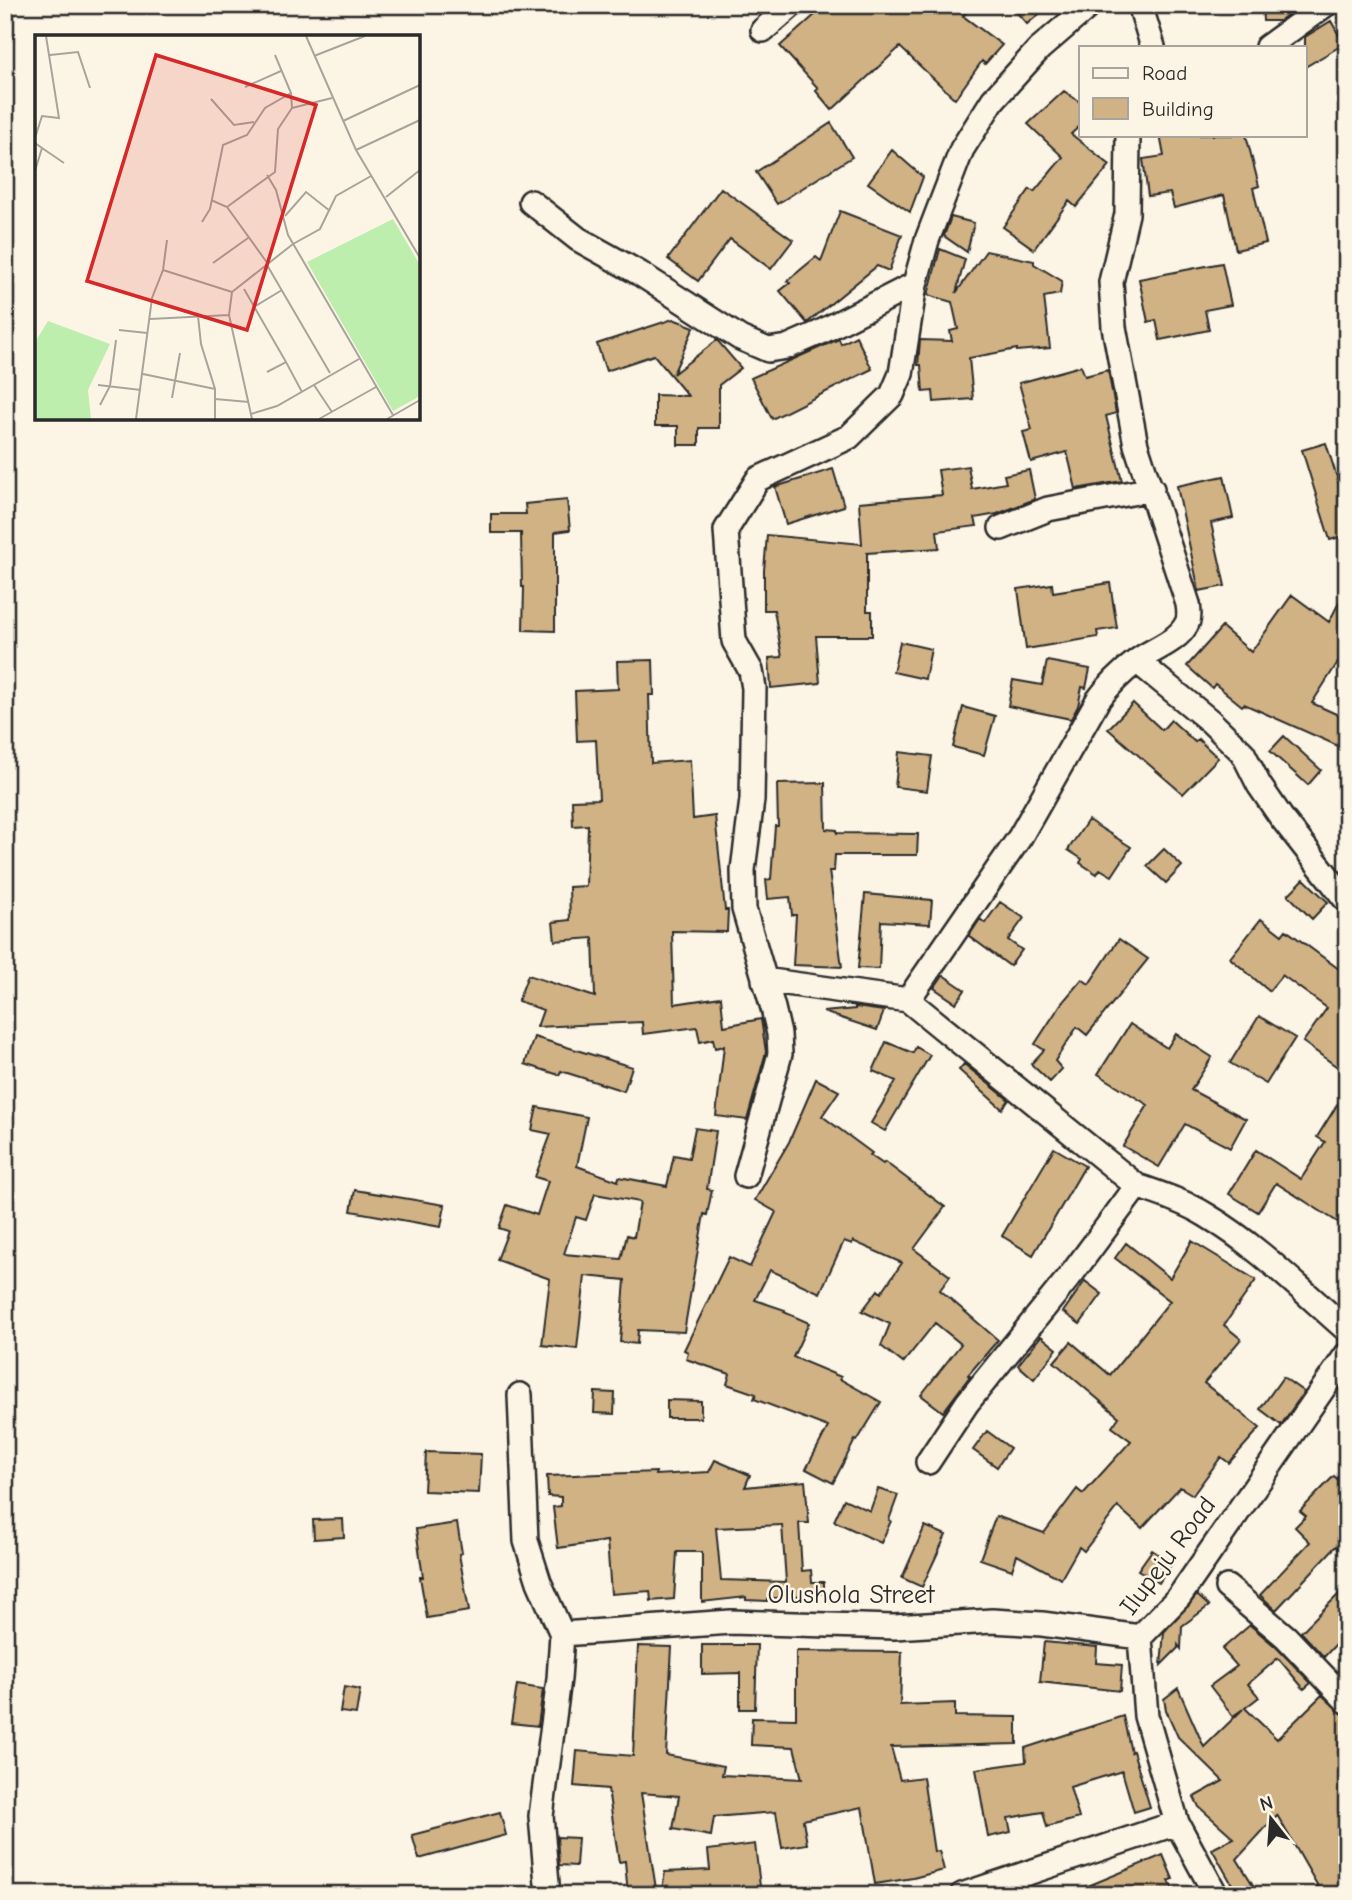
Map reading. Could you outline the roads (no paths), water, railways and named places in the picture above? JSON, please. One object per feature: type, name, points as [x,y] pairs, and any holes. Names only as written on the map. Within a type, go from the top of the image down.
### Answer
[{"type":"street","points":[[763,30],[792,5]]},
{"type":"street","points":[[746,1176],[780,1054],[779,1034],[744,909],[743,870],[752,800],[754,688],[751,671],[734,641],[726,530],[758,479],[849,437],[892,395],[901,374],[915,284],[931,229],[961,149],[993,100],[1039,49],[1090,5]]},
{"type":"street","points":[[1140,5],[1153,46]]},
{"type":"street","points":[[1268,46],[1325,5]]},
{"type":"street","points":[[908,1000],[1020,837],[1098,700],[1113,680],[1177,635],[1186,626],[1189,615],[1188,604],[1136,445],[1114,327],[1111,282],[1127,214],[1128,136]]},
{"type":"street","points":[[531,202],[578,239],[639,273],[740,338],[768,349],[787,346],[819,333],[915,284]]},
{"type":"street","points":[[1001,527],[1048,509],[1152,489]]},
{"type":"street","points":[[1137,661],[1243,753],[1259,785],[1281,817],[1347,901]]},
{"type":"street","points":[[764,980],[908,1000],[1137,1186],[1173,1198],[1204,1213],[1240,1236],[1347,1330]]},
{"type":"street","points":[[928,1462],[967,1403],[1074,1271],[1137,1186]]},
{"type":"street","name":"Ilupeju Road","points":[[1216,1895],[1177,1823],[1146,1716],[1140,1637],[1179,1597],[1347,1354]]},
{"type":"street","points":[[520,1395],[526,1541],[539,1582],[562,1634],[559,1679],[541,1816],[548,1895]]},
{"type":"street","points":[[1227,1587],[1286,1637],[1347,1701]]},
{"type":"street","name":"Olushola Street","points":[[562,1634],[732,1622],[894,1627],[992,1621],[1042,1624],[1140,1637]]},
{"type":"street","points":[[962,1895],[1177,1823]]}]
